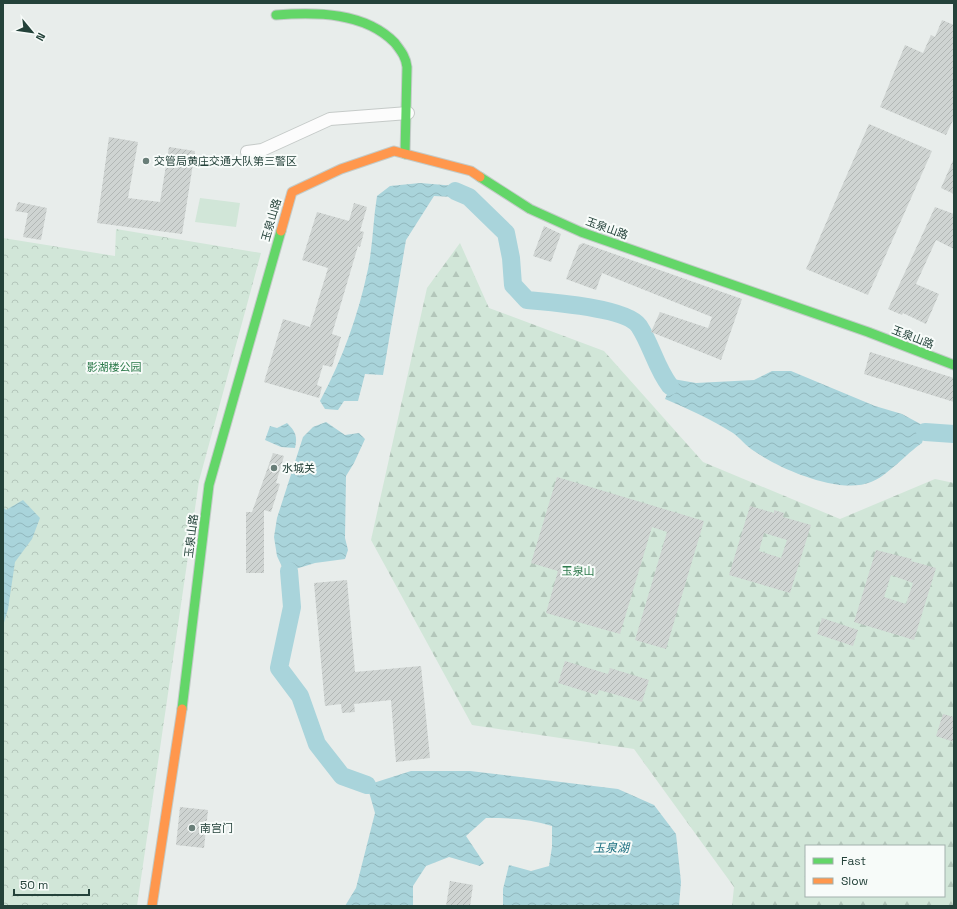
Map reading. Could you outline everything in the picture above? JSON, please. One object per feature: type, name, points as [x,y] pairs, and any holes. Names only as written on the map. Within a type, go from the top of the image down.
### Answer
[{"type":"street","points":[[276,15],[301,12],[330,15],[362,22],[379,30],[394,42],[406,58],[408,114],[405,154]]},
{"type":"street","points":[[247,152],[262,150],[330,119],[408,114]]},
{"type":"street","name":"玉泉山路","points":[[152,906],[180,728],[209,485],[292,192],[341,169],[394,151],[471,172],[530,209],[581,232],[868,332],[954,365]]},
{"type":"green space","points":[[200,198],[240,203],[236,227],[195,222]]},
{"type":"green space","name":"影湖楼公园","points":[[116,229],[261,253],[199,481],[137,906],[3,906],[3,238],[115,256]]},
{"type":"green space","name":"玉泉山","points":[[460,243],[489,308],[604,351],[703,462],[840,519],[935,479],[954,483],[954,906],[732,906],[734,887],[634,749],[472,725],[371,540],[427,288]]},
{"type":"water","points":[[420,183],[456,186],[453,197],[434,196],[406,240],[383,375],[365,374],[358,401],[344,401],[338,410],[325,409],[320,401],[343,353],[360,303],[370,260],[377,196],[390,186]]},
{"type":"water","points":[[772,371],[791,371],[875,406],[902,414],[926,427],[922,443],[890,470],[871,482],[858,485],[827,483],[794,472],[765,458],[725,428],[699,414],[665,399],[673,379],[696,383],[754,380]]},
{"type":"water","points":[[326,422],[345,435],[359,433],[365,439],[346,476],[345,538],[348,550],[345,559],[315,563],[289,571],[283,569],[277,556],[274,537],[277,518],[303,437],[313,427]]},
{"type":"water","points":[[287,423],[295,434],[295,448],[281,447],[265,440],[270,426],[277,428]]},
{"type":"water","points":[[23,500],[40,518],[32,539],[15,562],[8,609],[3,626],[3,507],[6,510]]},
{"type":"water","name":"玉泉湖","points":[[411,771],[470,771],[618,789],[654,805],[676,834],[681,882],[679,906],[503,906],[503,889],[509,865],[531,871],[549,866],[552,847],[552,826],[519,819],[486,818],[466,836],[484,863],[480,866],[449,857],[426,866],[413,886],[413,906],[345,906],[356,888],[375,813],[367,785]]},
{"type":"building","points":[[942,20],[954,25],[954,118],[946,135],[880,107],[905,45],[923,53],[931,35],[935,37]]},
{"type":"building","points":[[869,124],[932,151],[868,295],[806,269]]},
{"type":"building","points":[[109,137],[138,142],[128,198],[160,202],[169,147],[195,151],[182,234],[97,223]]},
{"type":"building","points":[[954,158],[954,194],[941,188]]},
{"type":"building","points":[[18,202],[47,208],[41,240],[23,237],[28,213],[15,211]]},
{"type":"building","points":[[354,203],[367,207],[360,231],[364,232],[360,247],[358,246],[332,334],[341,337],[332,367],[323,365],[317,385],[322,387],[319,398],[264,382],[283,319],[310,327],[328,268],[302,260],[317,212],[349,221]]},
{"type":"building","points":[[935,207],[954,214],[954,249],[936,240],[916,284],[939,294],[926,324],[903,313],[902,315],[888,309]]},
{"type":"building","points":[[544,226],[561,234],[551,262],[533,256]]},
{"type":"building","points":[[583,243],[742,299],[721,360],[651,332],[660,312],[708,328],[712,317],[602,273],[596,290],[566,279],[579,245]]},
{"type":"building","points":[[870,352],[954,378],[954,402],[864,374]]},
{"type":"building","points":[[273,453],[284,456],[276,483],[280,484],[271,512],[264,510],[264,573],[246,573],[246,512],[252,512]]},
{"type":"building","points":[[557,477],[704,521],[666,649],[635,640],[667,532],[652,527],[620,634],[546,613],[558,571],[531,563]]},
{"type":"building","points":[[750,506],[774,513],[774,510],[784,513],[783,517],[811,525],[790,593],[729,575]],"holes":[[[764,533],[787,540],[781,558],[759,551]]]},
{"type":"building","points":[[876,550],[912,559],[911,561],[936,568],[914,640],[854,622]],"holes":[[[891,575],[913,583],[906,604],[884,597]]]},
{"type":"building","points":[[347,580],[355,672],[421,666],[430,758],[396,762],[391,700],[354,704],[355,712],[342,713],[341,704],[325,706],[314,583]]},
{"type":"building","points":[[822,618],[858,630],[853,646],[817,634]]},
{"type":"building","points":[[565,661],[608,674],[610,668],[649,680],[642,702],[599,690],[597,695],[558,683]]},
{"type":"building","points":[[943,714],[954,717],[954,742],[936,736]]},
{"type":"building","name":"南宫门","points":[[180,807],[208,810],[204,848],[176,845]]},
{"type":"building","points":[[450,881],[473,885],[470,906],[446,906]]},
{"type":"waterway","points":[[455,191],[469,197],[506,233],[511,258],[513,285],[527,300],[553,302],[604,310],[632,320],[639,326],[661,372],[670,386]]},
{"type":"waterway","points":[[925,432],[954,434]]},
{"type":"waterway","points":[[289,571],[292,607],[279,668],[300,696],[317,744],[342,776],[367,785]]},
{"type":"traffic: fast","points":[[276,15],[323,14],[339,16],[369,25],[383,33],[395,43],[401,51],[407,67],[405,154]]},
{"type":"traffic: fast","points":[[480,177],[530,209],[581,232],[868,332],[954,365]]},
{"type":"traffic: fast","points":[[182,709],[209,485],[281,231]]},
{"type":"traffic: slow","points":[[281,231],[292,192],[341,169],[394,151],[471,171],[480,177]]},
{"type":"traffic: slow","points":[[152,906],[182,709]]},
{"type":"place","name":"交管局黄庄交通大队第三警区","points":[[146,161]]},
{"type":"place","name":"水城关","points":[[274,468]]},
{"type":"place","name":"南宫门","points":[[192,828]]}]
